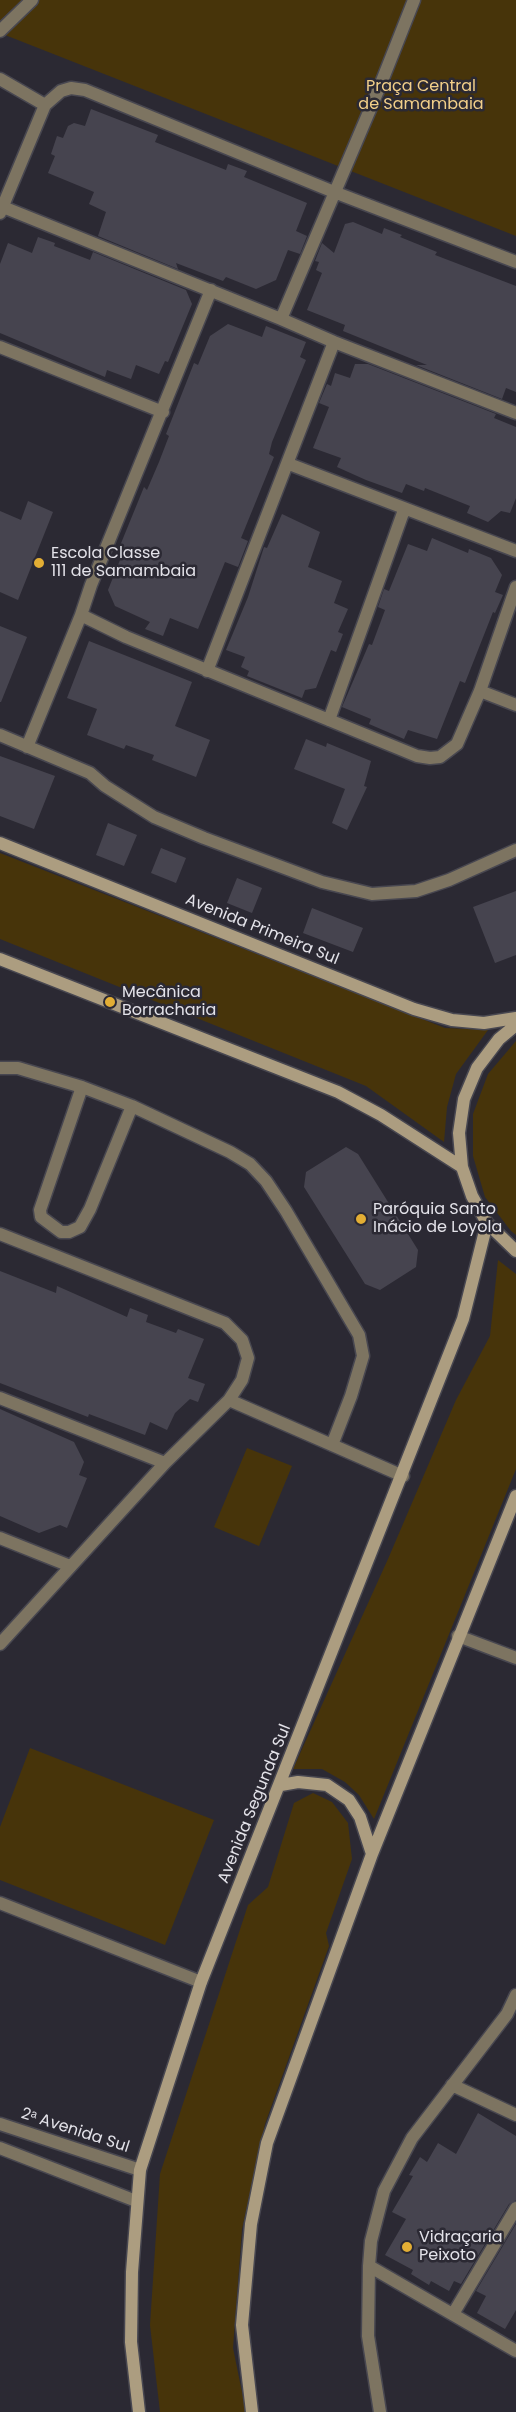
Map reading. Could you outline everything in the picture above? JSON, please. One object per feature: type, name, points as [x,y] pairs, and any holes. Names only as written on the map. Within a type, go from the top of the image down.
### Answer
[{"type":"main road","name":"Avenida Primeira Sul","points":[[0,843],[414,1010],[452,1020],[484,1023],[516,1018]]},
{"type":"main road","points":[[0,959],[338,1092],[381,1114],[462,1167]]},
{"type":"main road","points":[[516,1025],[499,1039],[477,1068],[464,1099],[459,1133],[462,1167],[472,1196],[487,1223],[516,1251]]},
{"type":"main road","name":"Avenida Segunda Sul","points":[[139,2412],[131,2342],[132,2272],[140,2170],[201,1982],[281,1785],[464,1318],[487,1223]]},
{"type":"main road","points":[[252,2412],[242,2325],[251,2224],[267,2143],[372,1854],[516,1496]]},
{"type":"main road","points":[[281,1785],[298,1782],[327,1785],[348,1800],[360,1817],[372,1854]]},
{"type":"street","points":[[0,31],[32,0]]},
{"type":"street","points":[[281,319],[414,0]]},
{"type":"street","points":[[0,79],[45,105]]},
{"type":"street","points":[[516,262],[334,192],[84,90],[71,88],[61,91],[45,105],[1,210],[212,290],[334,342],[516,413]]},
{"type":"street","points":[[27,747],[212,290]]},
{"type":"street","points":[[207,671],[289,464],[334,342]]},
{"type":"street","points":[[0,347],[163,412]]},
{"type":"street","points":[[289,464],[516,551]]},
{"type":"street","points":[[329,720],[404,510]]},
{"type":"street","points":[[81,615],[207,671],[417,756],[440,757],[457,744],[480,691],[516,587]]},
{"type":"street","points":[[480,691],[516,705]]},
{"type":"street","points":[[0,735],[90,773],[130,803],[179,827],[249,856],[322,882],[372,894],[416,891],[449,880],[516,850]]},
{"type":"street","points":[[0,1068],[18,1068],[82,1086],[132,1106],[230,1152],[250,1164],[266,1181],[359,1335],[363,1356],[333,1445]]},
{"type":"street","points":[[82,1086],[40,1210],[41,1217],[60,1232],[69,1232],[80,1227],[90,1209],[132,1106]]},
{"type":"street","points":[[0,1234],[225,1323],[242,1340],[248,1358],[242,1380],[229,1400],[165,1463],[0,1644]]},
{"type":"street","points":[[0,1398],[165,1463]]},
{"type":"street","points":[[229,1400],[403,1476]]},
{"type":"street","points":[[0,1538],[70,1566]]},
{"type":"street","points":[[458,1636],[516,1658]]},
{"type":"street","points":[[0,1903],[201,1982]]},
{"type":"street","points":[[380,2412],[368,2336],[369,2266],[370,2241],[384,2191],[411,2138],[507,2014],[516,1995]]},
{"type":"street","points":[[452,2085],[516,2115]]},
{"type":"street","name":"2ᵃ Avenida Sul","points":[[0,2124],[140,2170]]},
{"type":"street","points":[[0,2148],[136,2201]]},
{"type":"street","points":[[453,2314],[516,2208]]},
{"type":"street","points":[[369,2266],[516,2351]]},
{"type":"green space","name":"Praça Central de Samambaia","points":[[0,0],[516,0],[516,236],[0,33]]},
{"type":"green space","points":[[0,853],[445,1028],[488,1030],[456,1074],[447,1107],[444,1142],[366,1086],[0,939]]},
{"type":"green space","points":[[516,1041],[516,1235],[485,1197],[473,1156],[473,1114],[488,1074]]},
{"type":"green space","points":[[498,1260],[516,1274],[516,1469],[374,1819],[359,1795],[345,1782],[322,1769],[293,1769],[388,1559],[456,1400],[490,1336]]},
{"type":"green space","points":[[247,1448],[292,1466],[259,1546],[214,1527]]},
{"type":"green space","points":[[30,1748],[214,1820],[165,1945],[0,1880],[0,1827]]},
{"type":"green space","points":[[313,1793],[332,1802],[348,1823],[352,1859],[326,1933],[329,1946],[265,2124],[242,2229],[233,2348],[246,2412],[160,2412],[150,2325],[160,2174],[248,1905],[268,1887],[294,1803]]},
{"type":"building","points":[[91,109],[158,135],[155,142],[226,170],[228,164],[247,171],[244,177],[307,203],[296,231],[307,236],[300,254],[288,250],[276,280],[256,289],[226,277],[223,281],[176,263],[178,269],[98,236],[106,212],[89,204],[94,192],[48,173],[55,156],[51,154],[57,136],[63,138],[68,126],[74,123],[85,126]]},
{"type":"building","points":[[353,222],[382,234],[384,228],[402,235],[400,237],[437,252],[435,255],[516,286],[516,392],[506,388],[502,399],[416,365],[427,365],[343,331],[345,325],[307,310],[322,273],[316,270],[319,262],[315,261],[322,243],[334,253],[345,224]]},
{"type":"building","points":[[38,237],[90,260],[93,252],[186,290],[192,304],[168,362],[165,361],[159,374],[136,365],[131,379],[107,370],[105,377],[0,333],[0,264],[8,243],[32,253]]},
{"type":"building","points":[[228,324],[262,337],[266,326],[306,342],[300,357],[306,360],[272,442],[269,454],[274,457],[241,538],[248,541],[238,567],[225,562],[198,629],[170,618],[163,636],[145,629],[150,622],[115,606],[108,590],[120,560],[115,558],[144,487],[147,490],[159,462],[169,436],[166,434],[194,363],[198,365],[210,336]]},
{"type":"building","points":[[355,364],[368,364],[496,414],[494,418],[516,427],[516,498],[510,513],[501,511],[488,522],[467,513],[470,506],[425,488],[424,491],[406,484],[402,493],[366,480],[337,467],[341,458],[313,448],[329,407],[319,403],[327,384],[331,386],[335,373],[350,378]]},
{"type":"building","points":[[28,501],[53,512],[18,600],[0,592],[0,511],[21,520]]},
{"type":"building","points":[[282,514],[320,532],[308,567],[342,581],[334,603],[348,609],[338,632],[343,634],[336,652],[331,650],[316,688],[305,690],[302,698],[247,676],[249,671],[241,667],[245,657],[226,650],[248,597],[264,547],[267,548]]},
{"type":"building","points":[[432,538],[468,553],[469,549],[491,558],[502,575],[495,592],[503,595],[495,613],[493,612],[465,683],[460,681],[437,739],[408,730],[404,739],[369,724],[371,719],[342,707],[369,644],[372,645],[385,610],[378,607],[384,589],[389,591],[408,544],[427,551]]},
{"type":"building","points":[[0,626],[27,637],[1,702],[0,702]]},
{"type":"building","points":[[89,641],[192,682],[175,726],[210,740],[196,777],[152,760],[154,755],[126,745],[124,749],[87,735],[97,709],[67,698]]},
{"type":"building","points":[[306,739],[326,747],[327,743],[371,761],[364,786],[367,787],[347,830],[332,823],[345,789],[294,769]]},
{"type":"building","points":[[0,756],[55,776],[34,829],[0,816]]},
{"type":"building","points":[[108,823],[137,835],[124,866],[96,855]]},
{"type":"building","points":[[161,848],[186,858],[176,883],[151,873]]},
{"type":"building","points":[[237,878],[262,888],[252,913],[227,903]]},
{"type":"building","points":[[516,891],[516,955],[495,963],[473,907]]},
{"type":"building","points":[[312,908],[363,928],[353,952],[303,933]]},
{"type":"building","name":"Paróquia Santo Inácio de Loyola","points":[[346,1147],[358,1154],[418,1250],[416,1267],[380,1290],[365,1284],[304,1187],[306,1172]]},
{"type":"building","points":[[0,1271],[56,1293],[57,1286],[127,1317],[130,1308],[148,1315],[146,1322],[176,1333],[178,1329],[204,1339],[188,1378],[205,1384],[198,1402],[190,1399],[175,1413],[167,1430],[150,1422],[145,1435],[89,1414],[88,1417],[0,1383]]},
{"type":"building","points":[[0,1409],[74,1442],[84,1462],[79,1475],[87,1478],[67,1528],[60,1525],[39,1533],[0,1516]]},
{"type":"building","points":[[478,2113],[516,2136],[516,2200],[509,2204],[461,2284],[454,2281],[449,2291],[431,2281],[429,2285],[411,2274],[413,2270],[385,2255],[406,2219],[392,2212],[413,2176],[409,2175],[420,2157],[427,2162],[438,2143],[456,2154]]},
{"type":"building","points":[[516,2224],[516,2310],[505,2329],[477,2313],[486,2296],[476,2291]]},
{"type":"place","name":"Escola Classe 111 de Samambaia","points":[[39,563]]},
{"type":"place","name":"Mecânica Borracharia","points":[[110,1002]]},
{"type":"place","name":"Paróquia Santo Inácio de Loyola","points":[[361,1219]]},
{"type":"place","name":"Vidraçaria Peixoto","points":[[407,2247]]}]
